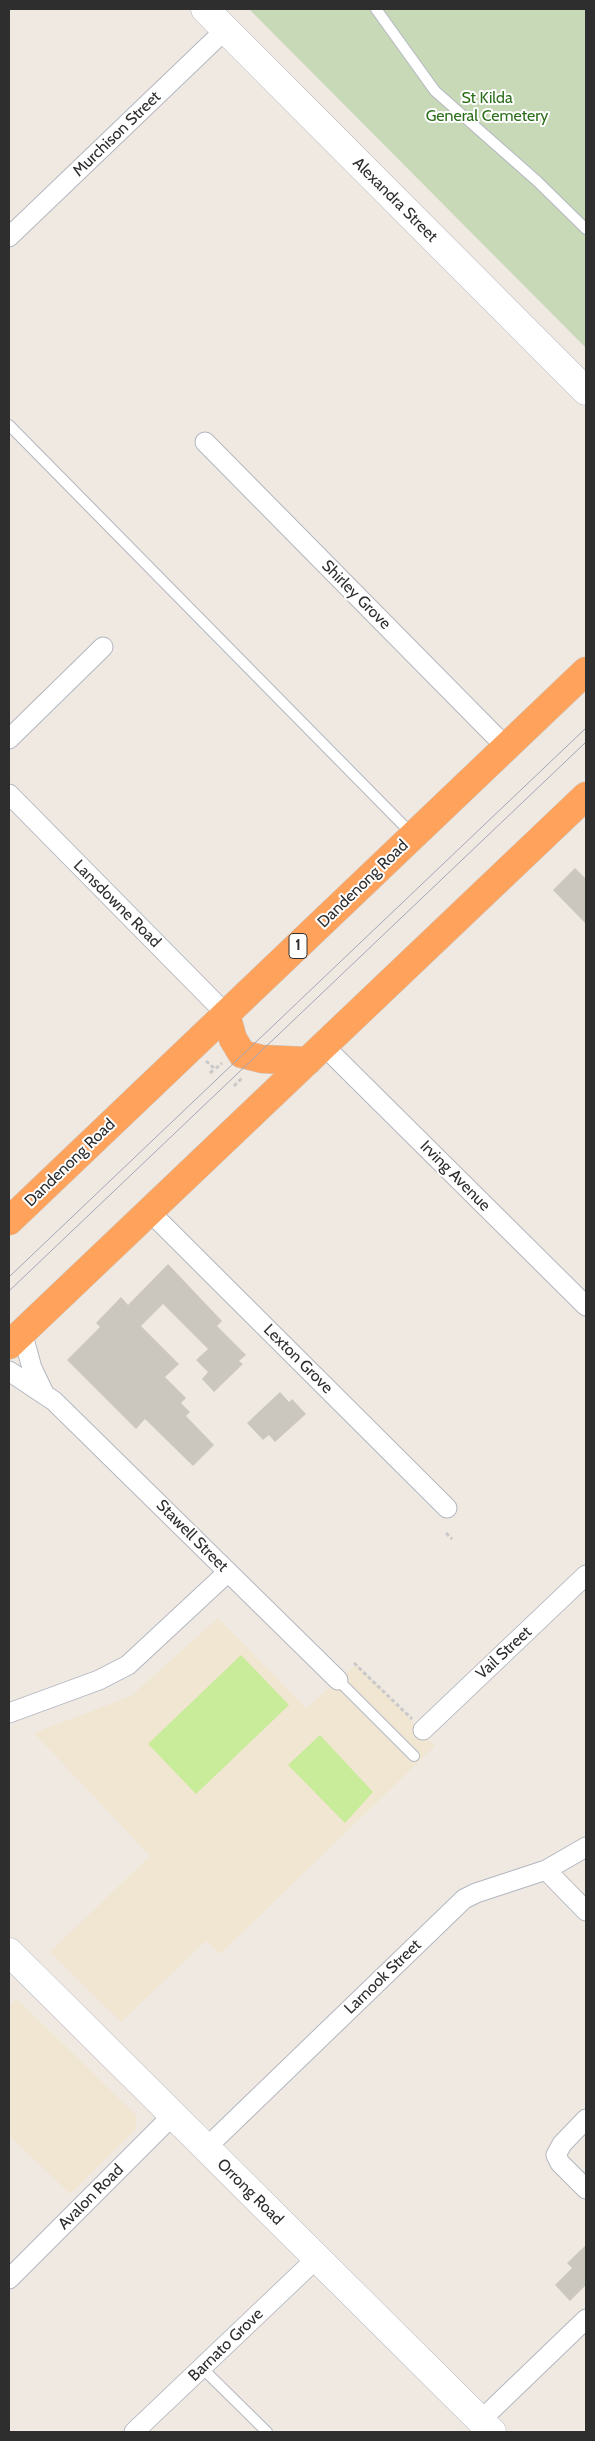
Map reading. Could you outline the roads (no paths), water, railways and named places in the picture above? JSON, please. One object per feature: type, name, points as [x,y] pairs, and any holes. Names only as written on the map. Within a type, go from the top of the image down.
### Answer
[{"type":"highway","name":"Dandenong Road","points":[[9,1221],[586,671]]},
{"type":"highway","points":[[15,1338],[586,796]]},
{"type":"highway","points":[[226,1014],[232,1039],[242,1054],[262,1060],[316,1053]]},
{"type":"main road","name":"Alexandra Street","points":[[204,9],[586,391]]},
{"type":"main road","name":"Orrong Road","points":[[9,1952],[486,2426]]},
{"type":"street","name":"Murchison Street","points":[[9,238],[225,30]]},
{"type":"street","name":"Shirley Grove","points":[[205,442],[506,747]]},
{"type":"street","points":[[9,739],[103,647]]},
{"type":"street","name":"Lansdowne Road","points":[[9,794],[226,1014]]},
{"type":"street","name":"Irving Avenue","points":[[316,1053],[586,1306]]},
{"type":"street","name":"Lexton Grove","points":[[150,1211],[447,1508]]},
{"type":"street","name":"Stawell Street","points":[[15,1338],[44,1393]]},
{"type":"street","name":"Stawell Street","points":[[9,1371],[44,1393],[338,1680]]},
{"type":"street","points":[[9,1713],[98,1680],[128,1666],[228,1572]]},
{"type":"street","name":"Vail Street","points":[[423,1730],[586,1575]]},
{"type":"street","name":"Larnook Street","points":[[206,2148],[464,1899],[476,1893],[546,1870],[586,1847]]},
{"type":"street","points":[[546,1870],[586,1911]]},
{"type":"street","name":"Avalon Road","points":[[9,2279],[173,2116]]},
{"type":"street","points":[[586,2119],[562,2144],[556,2154],[560,2163],[586,2189]]},
{"type":"street","name":"Barnato Grove","points":[[134,2432],[317,2258]]},
{"type":"street","points":[[486,2426],[586,2319]]},
{"type":"lane","points":[[376,9],[435,91],[537,180],[586,230]]},
{"type":"lane","points":[[9,425],[414,836]]},
{"type":"lane","points":[[338,1680],[414,1756]]},
{"type":"lane","points":[[202,2368],[267,2432]]},
{"type":"tram line","points":[[9,1277],[586,728]]},
{"type":"tram line","points":[[9,1291],[586,742]]},
{"type":"park label","name":"St Kilda General Cemetery","points":[[487,107]]}]
